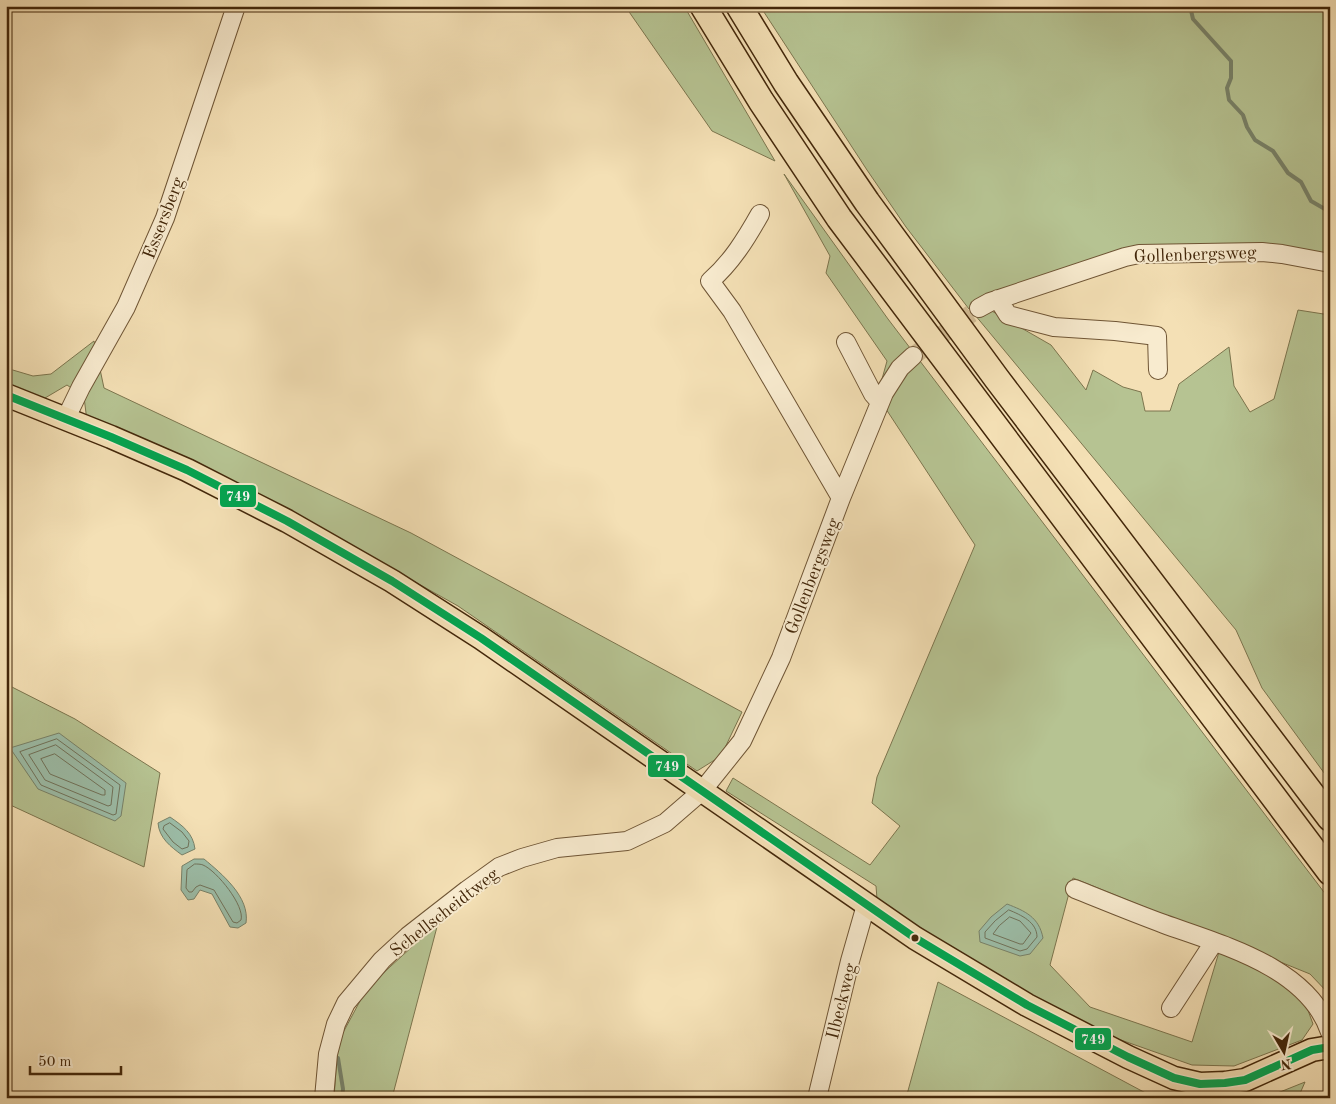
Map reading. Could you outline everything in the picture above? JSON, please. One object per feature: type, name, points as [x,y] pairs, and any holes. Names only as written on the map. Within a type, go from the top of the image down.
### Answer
[{"type":"highway","points":[[703,6],[761,101],[839,218],[1330,872]]},
{"type":"highway","points":[[739,6],[786,83],[873,210],[1003,387],[1330,818]]},
{"type":"main road","points":[[6,395],[66,418],[187,470],[295,526],[392,581],[448,617],[866,905],[950,960],[1028,1005],[1128,1057],[1174,1078],[1200,1084],[1225,1083],[1245,1080],[1312,1050],[1330,1047]]},
{"type":"street","name":"Essersberg","points":[[66,418],[81,387],[126,307],[165,218],[236,6]]},
{"type":"street","points":[[760,214],[746,238],[722,270],[710,281],[732,312],[841,498]]},
{"type":"street","name":"Gollenbergsweg","points":[[979,308],[998,299],[1112,260],[1139,254],[1262,252],[1330,263]]},
{"type":"street","points":[[998,299],[1008,315],[1054,328],[1114,331],[1157,336],[1158,370]]},
{"type":"street","points":[[846,342],[873,394],[880,402]]},
{"type":"street","name":"Gollenbergsweg","points":[[702,791],[742,741],[781,658],[841,498],[884,392],[900,368],[913,356]]},
{"type":"street","name":"Schellscheidtweg","points":[[324,1098],[328,1054],[336,1024],[346,1002],[382,960],[408,936],[500,867],[522,858],[557,848],[628,841],[666,823],[702,791]]},
{"type":"street","points":[[1075,889],[1214,942],[1265,964],[1288,978],[1305,992],[1318,1008],[1330,1032]]},
{"type":"street","name":"Ilbeckweg","points":[[817,1098],[852,953],[866,905]]},
{"type":"street","points":[[1171,1008],[1214,942]]},
{"type":"shaded area","points":[[625,6],[684,6],[775,161],[712,131]]},
{"type":"shaded area","points":[[760,6],[1330,6],[1330,256],[1134,248],[1111,252],[997,296],[969,309],[906,227]]},
{"type":"shaded area","points":[[784,174],[888,319],[1330,900],[1330,995],[1310,974],[1073,878],[1050,965],[1090,1007],[1192,1042],[1219,952],[1270,974],[1305,1002],[1313,1024],[1302,1040],[1234,1066],[1192,1065],[1101,1033],[965,958],[877,899],[876,886],[726,791],[733,778],[870,865],[900,826],[872,803],[877,777],[975,545],[884,406],[896,388],[882,379],[887,361],[826,273],[830,256]]},
{"type":"shaded area","points":[[990,310],[1051,345],[1086,390],[1093,370],[1123,387],[1141,392],[1145,411],[1170,411],[1179,384],[1229,347],[1234,386],[1250,412],[1274,399],[1298,310],[1330,315],[1330,781],[1262,688],[1236,630],[975,315]]},
{"type":"shaded area","points":[[94,341],[104,388],[411,533],[742,712],[721,756],[697,771],[458,606],[249,489],[87,421],[84,397],[67,385],[40,401],[6,387],[6,368],[33,376],[51,374]]},
{"type":"shaded area","points":[[6,684],[75,719],[160,773],[144,867],[6,803]]},
{"type":"shaded area","points":[[438,923],[392,1098],[334,1098],[338,1042],[367,988]]},
{"type":"shaded area","points":[[938,982],[1155,1098],[906,1098]]},
{"type":"shaded area","points":[[1305,1082],[1298,1098],[1265,1098]]},
{"type":"water","points":[[59,733],[126,783],[121,816],[115,821],[38,789],[10,748]]},
{"type":"water","points":[[170,817],[190,834],[195,849],[182,855],[166,842],[158,823]]},
{"type":"water","points":[[194,859],[204,859],[233,887],[244,904],[246,923],[238,928],[230,927],[212,894],[200,890],[194,899],[188,900],[181,890],[182,866]]},
{"type":"water","points":[[1007,904],[1020,909],[1030,916],[1035,920],[1041,931],[1043,938],[1030,954],[1020,956],[980,942],[979,931],[991,917]]},
{"type":"waterway","points":[[1190,6],[1193,19],[1231,61],[1231,78],[1227,88],[1229,100],[1243,115],[1247,127],[1255,140],[1273,151],[1288,173],[1301,182],[1311,201],[1330,212]]},
{"type":"waterway","points":[[338,1058],[343,1089],[342,1098]]},
{"type":"tunnel","points":[[913,356],[979,308]]},
{"type":"transit line","name":"749","points":[[6,395],[187,470],[287,521],[392,581],[481,638],[915,938],[1027,1005],[1128,1057],[1174,1078],[1200,1084],[1225,1083],[1245,1080],[1312,1050],[1330,1047]]}]
